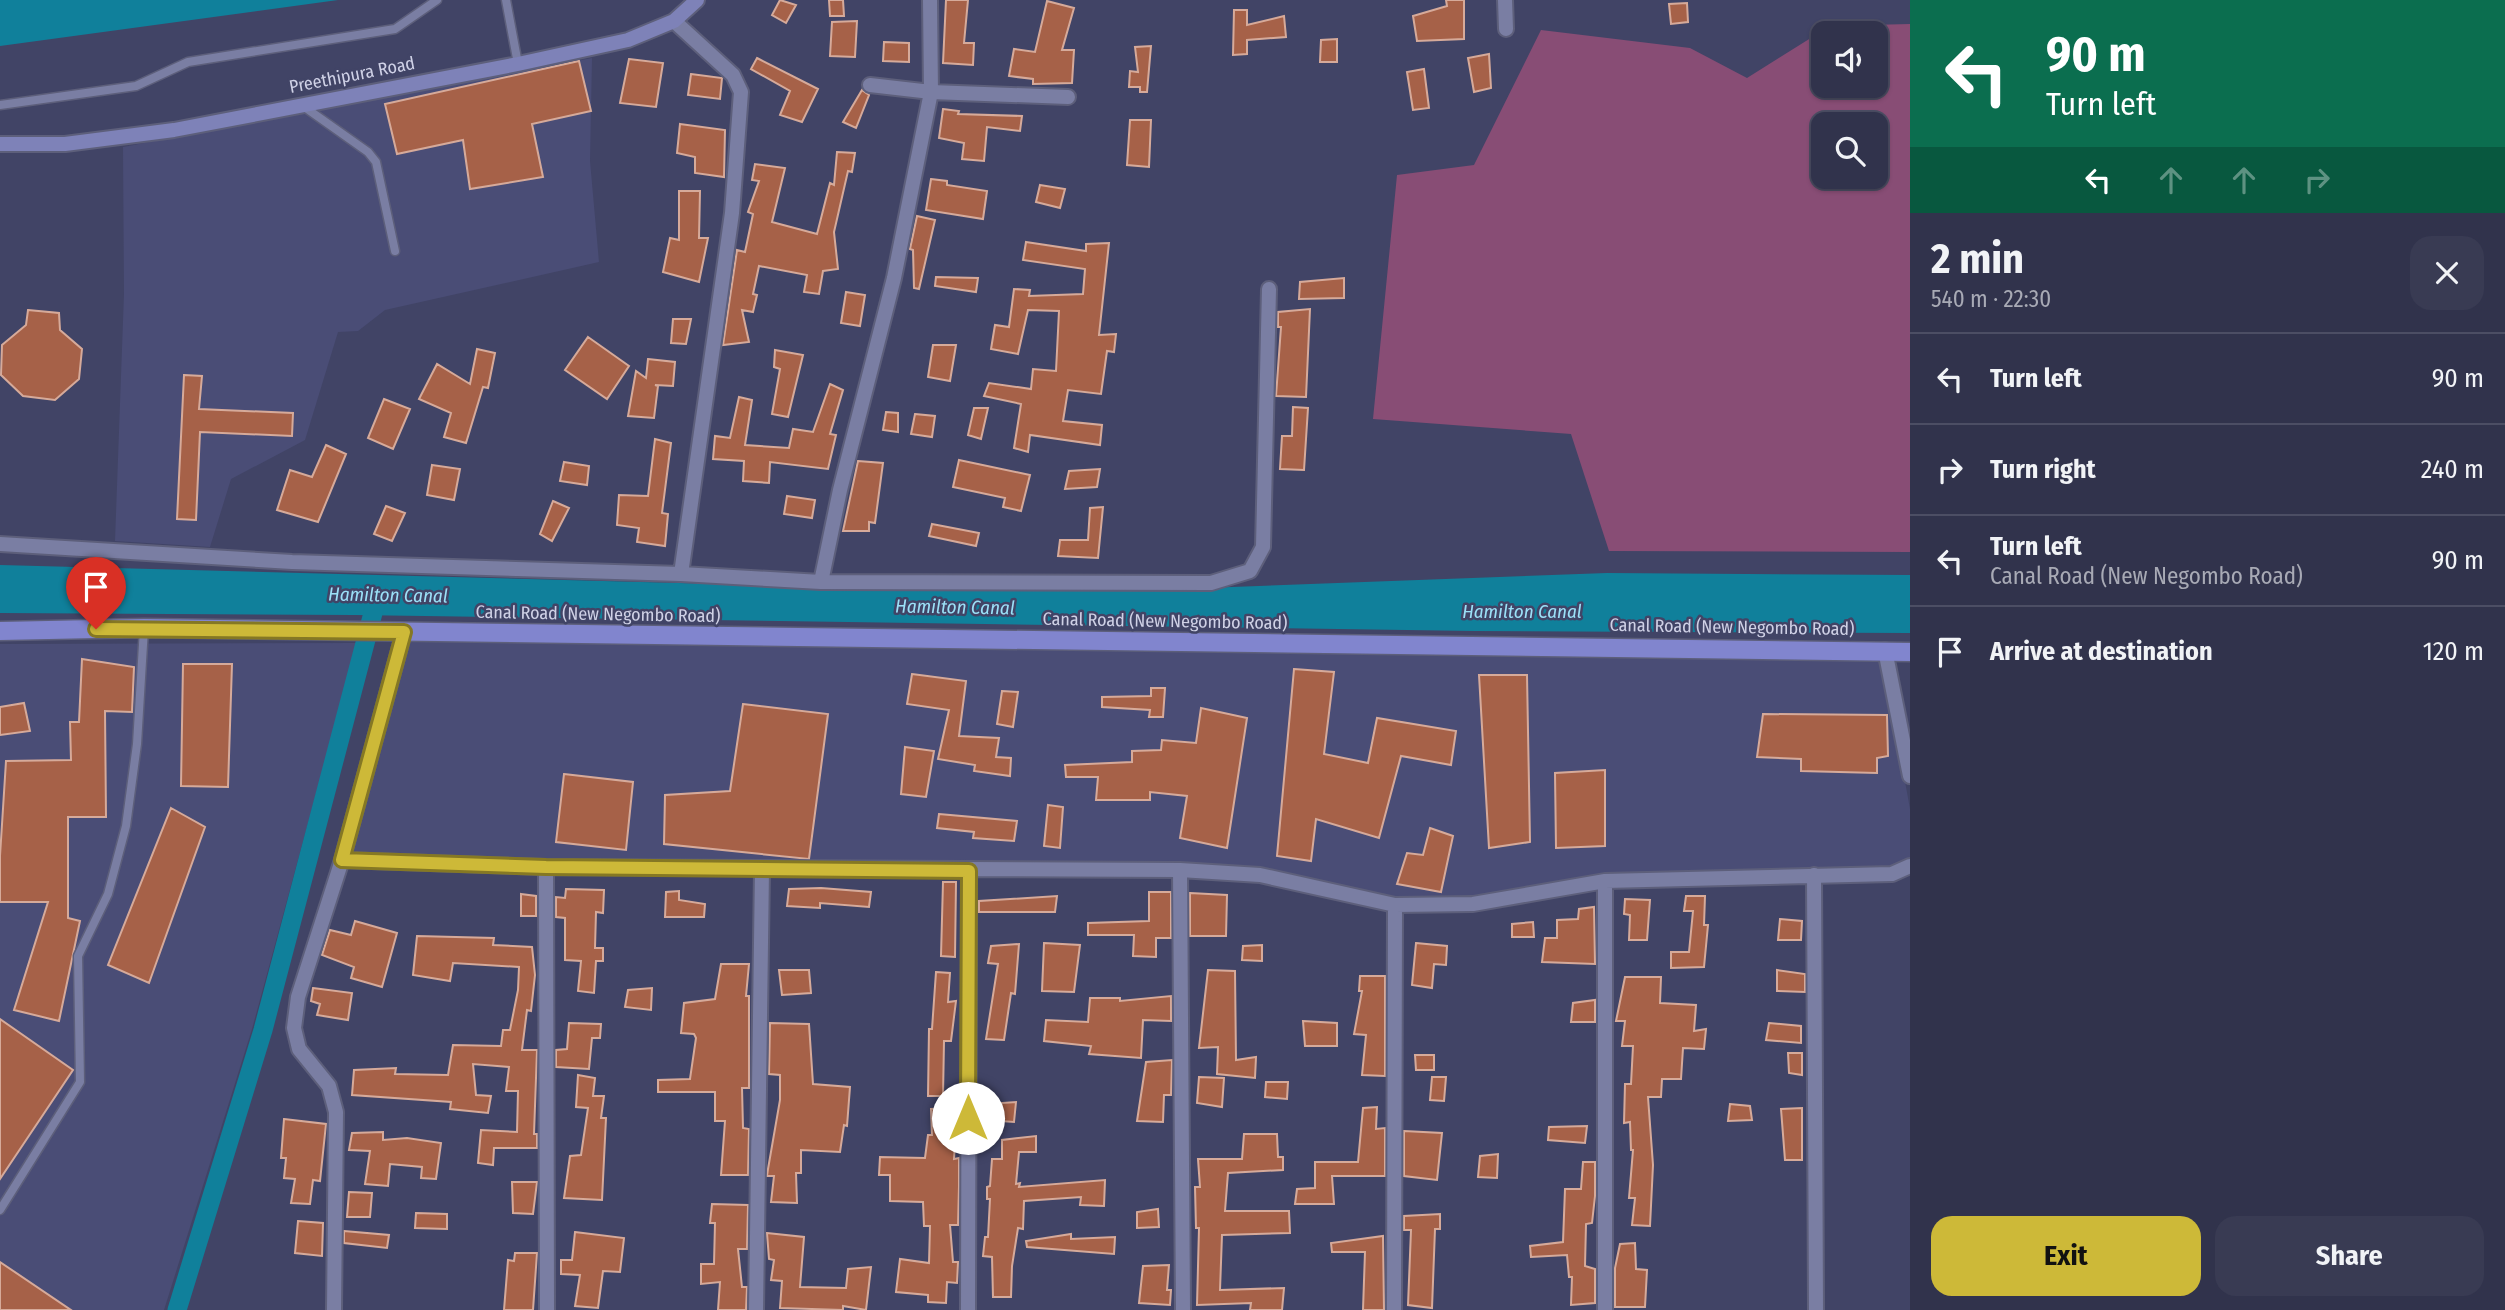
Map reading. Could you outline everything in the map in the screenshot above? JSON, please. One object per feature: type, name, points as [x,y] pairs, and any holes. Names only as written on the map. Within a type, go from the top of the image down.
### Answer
[{"type":"main road","name":"Canal Road (New Negombo Road)","points":[[0,631],[144,628],[1910,652]]},
{"type":"street","name":"Preethipura Road","points":[[0,144],[65,144],[174,130],[518,64],[628,40],[674,20],[697,0]]},
{"type":"street","points":[[821,582],[840,490],[894,278],[931,92],[930,0]]},
{"type":"street","points":[[1504,0],[1506,29]]},
{"type":"street","points":[[674,20],[733,75],[741,92],[732,213],[681,574]]},
{"type":"street","points":[[870,85],[931,92],[1068,97]]},
{"type":"street","points":[[0,544],[292,562],[681,574],[821,582],[1211,583],[1250,571],[1263,547],[1269,289]]},
{"type":"street","points":[[334,1310],[336,1112],[328,1086],[299,1049],[294,1028],[299,998],[342,860],[396,632]]},
{"type":"street","points":[[1885,650],[1910,776]]},
{"type":"street","points":[[342,860],[546,867],[1180,870],[1260,875],[1395,905],[1474,904],[1605,881],[1892,874],[1910,866]]},
{"type":"street","points":[[546,867],[547,1310]]},
{"type":"street","points":[[756,1310],[762,869]]},
{"type":"street","points":[[1180,870],[1182,1310]]},
{"type":"street","points":[[968,1310],[969,871]]},
{"type":"street","points":[[1814,875],[1816,1310]]},
{"type":"street","points":[[1605,881],[1605,1310]]},
{"type":"street","points":[[1394,1310],[1395,905]]},
{"type":"lane","points":[[0,105],[136,86],[188,62],[395,29],[437,0]]},
{"type":"lane","points":[[506,0],[518,64]]},
{"type":"lane","points":[[301,104],[368,152],[376,162],[395,251]]},
{"type":"lane","points":[[0,1210],[80,1082],[78,956],[108,894],[126,826],[137,744],[144,628]]},
{"type":"shaded area","points":[[1910,24],[1910,552],[1609,551],[1571,434],[1373,419],[1397,175],[1474,165],[1541,30],[1690,48],[1747,78],[1811,38],[1811,98],[1888,98],[1888,25]]},
{"type":"shaded area","points":[[592,58],[590,161],[599,262],[385,310],[358,331],[338,332],[305,440],[231,479],[210,547],[115,541],[124,294],[123,147]]},
{"type":"shaded area","points":[[399,636],[1882,654],[1910,809],[1910,860],[1905,867],[1605,877],[1433,904],[1261,871],[546,863],[339,856]]},
{"type":"shaded area","points":[[357,643],[252,1029],[164,1310],[0,1310],[0,644]]},
{"type":"water","points":[[0,0],[338,0],[0,46]]},
{"type":"water","name":"Hamilton Canal","points":[[0,565],[864,588],[1125,591],[1607,573],[1910,575],[1910,633],[1474,631],[355,615],[0,613]]},
{"type":"building","points":[[780,0],[796,5],[786,23],[772,15]]},
{"type":"building","points":[[829,0],[843,0],[844,16],[830,16]]},
{"type":"building","points":[[946,0],[968,0],[964,43],[974,43],[973,65],[943,63]]},
{"type":"building","points":[[1446,0],[1464,0],[1464,39],[1417,41],[1413,16],[1447,6]]},
{"type":"building","points":[[1047,1],[1074,8],[1062,50],[1074,50],[1072,83],[1033,84],[1033,79],[1009,76],[1014,49],[1035,52]]},
{"type":"building","points":[[1687,3],[1688,22],[1671,24],[1669,4]]},
{"type":"building","points":[[1234,10],[1247,10],[1247,25],[1284,16],[1286,37],[1247,40],[1247,54],[1233,55]]},
{"type":"building","points":[[857,21],[855,57],[830,56],[832,22]]},
{"type":"building","points":[[1337,39],[1337,62],[1320,62],[1321,40]]},
{"type":"building","points":[[884,42],[909,43],[909,62],[883,61]]},
{"type":"building","points":[[1151,46],[1147,92],[1140,92],[1140,87],[1129,87],[1130,71],[1138,72],[1135,47]]},
{"type":"building","points":[[1489,54],[1491,88],[1474,92],[1468,58]]},
{"type":"building","points":[[757,58],[818,89],[802,122],[780,115],[790,91],[751,69]]},
{"type":"building","points":[[629,59],[663,63],[656,107],[620,103]]},
{"type":"building","points":[[579,61],[591,111],[532,124],[543,177],[470,189],[463,140],[397,154],[385,104]]},
{"type":"building","points":[[1424,69],[1429,108],[1413,110],[1407,72]]},
{"type":"building","points":[[691,74],[722,78],[720,99],[688,95]]},
{"type":"building","points":[[862,90],[869,95],[856,128],[843,122]]},
{"type":"building","points":[[943,109],[959,111],[958,114],[1022,116],[1020,131],[987,127],[984,161],[962,159],[964,143],[939,138]]},
{"type":"building","points":[[1130,120],[1151,120],[1149,167],[1127,165]]},
{"type":"building","points":[[680,124],[725,130],[724,177],[695,173],[695,157],[677,153]]},
{"type":"building","points":[[837,152],[855,153],[852,172],[848,171],[834,232],[838,269],[823,271],[819,294],[804,292],[807,275],[759,266],[753,294],[757,295],[753,312],[742,310],[749,342],[723,345],[737,250],[745,252],[753,214],[748,212],[759,181],[752,180],[755,164],[785,168],[772,222],[817,234],[830,183],[834,185]]},
{"type":"building","points":[[931,179],[947,181],[947,185],[987,191],[983,219],[926,210]]},
{"type":"building","points":[[1040,185],[1065,189],[1060,208],[1036,202]]},
{"type":"building","points":[[679,191],[700,191],[699,238],[708,238],[699,282],[663,272],[670,238],[679,240]]},
{"type":"building","points":[[917,216],[935,220],[919,289],[914,288],[913,250],[910,249]]},
{"type":"building","points":[[1026,242],[1086,251],[1086,244],[1109,243],[1099,335],[1116,334],[1114,352],[1107,351],[1101,394],[1068,390],[1063,421],[1102,425],[1100,445],[1030,435],[1028,452],[1014,448],[1021,404],[984,396],[989,383],[1031,389],[1033,369],[1056,371],[1059,311],[1028,310],[1018,354],[991,349],[995,325],[1009,327],[1014,289],[1030,290],[1029,296],[1083,294],[1085,269],[1023,260]]},
{"type":"building","points":[[936,277],[978,278],[976,292],[935,286]]},
{"type":"building","points":[[1344,278],[1344,298],[1299,299],[1300,282]]},
{"type":"building","points":[[846,292],[865,295],[860,326],[841,323]]},
{"type":"building","points":[[1310,309],[1306,397],[1276,396],[1281,327],[1278,327],[1278,312]]},
{"type":"building","points":[[28,310],[59,313],[60,330],[82,349],[79,379],[55,400],[23,396],[1,375],[2,345],[26,325]]},
{"type":"building","points":[[673,319],[691,319],[686,344],[671,343]]},
{"type":"building","points":[[588,337],[629,366],[607,399],[565,370]]},
{"type":"building","points":[[933,345],[956,345],[950,381],[928,377]]},
{"type":"building","points":[[477,349],[495,353],[488,388],[483,387],[466,443],[444,437],[451,413],[419,399],[437,364],[470,384]]},
{"type":"building","points":[[775,350],[803,355],[788,417],[772,414],[780,369],[774,367]]},
{"type":"building","points":[[648,359],[675,362],[673,386],[655,385],[658,386],[654,418],[628,416],[636,371],[646,378]]},
{"type":"building","points":[[184,375],[202,376],[199,409],[293,413],[292,436],[200,432],[196,520],[177,519]]},
{"type":"building","points":[[830,384],[843,390],[830,434],[836,435],[828,469],[770,462],[769,483],[743,481],[744,461],[713,459],[715,436],[730,438],[739,397],[752,400],[745,445],[789,448],[793,429],[813,432]]},
{"type":"building","points":[[384,399],[410,409],[393,449],[368,438]]},
{"type":"building","points":[[1293,407],[1308,408],[1304,470],[1280,469],[1282,436],[1292,436]]},
{"type":"building","points":[[974,408],[988,408],[981,439],[968,435]]},
{"type":"building","points":[[886,412],[898,413],[898,432],[883,430]]},
{"type":"building","points":[[915,414],[935,416],[932,437],[911,434]]},
{"type":"building","points":[[655,439],[671,443],[662,513],[668,514],[665,546],[637,542],[639,528],[617,525],[619,495],[648,496]]},
{"type":"building","points":[[326,445],[346,454],[318,522],[277,510],[290,470],[312,477]]},
{"type":"building","points":[[959,460],[1030,475],[1021,511],[1003,507],[1005,498],[953,487]]},
{"type":"building","points":[[858,461],[883,463],[875,523],[869,522],[869,531],[843,531]]},
{"type":"building","points":[[564,462],[589,466],[587,485],[560,481]]},
{"type":"building","points":[[432,465],[460,469],[454,500],[427,495]]},
{"type":"building","points":[[1100,469],[1097,487],[1065,489],[1069,471]]},
{"type":"building","points":[[787,496],[815,500],[812,518],[784,514]]},
{"type":"building","points":[[553,501],[569,508],[552,541],[540,534]]},
{"type":"building","points":[[386,506],[405,513],[392,541],[374,534]]},
{"type":"building","points":[[1103,507],[1098,558],[1058,556],[1060,540],[1088,540],[1090,508]]},
{"type":"building","points":[[932,524],[979,533],[976,546],[929,536]]},
{"type":"building","points":[[82,659],[134,667],[132,712],[105,711],[106,817],[68,817],[68,918],[80,921],[59,1021],[14,1010],[48,902],[0,902],[6,761],[71,760],[70,722],[79,722]]},
{"type":"building","points":[[183,664],[232,664],[228,787],[181,786]]},
{"type":"building","points":[[1294,669],[1334,672],[1324,754],[1368,763],[1377,718],[1456,731],[1451,765],[1401,756],[1379,838],[1316,819],[1311,861],[1277,856]]},
{"type":"building","points":[[912,674],[966,681],[959,736],[999,738],[996,757],[1011,758],[1010,776],[974,771],[975,765],[938,759],[949,710],[907,704]]},
{"type":"building","points":[[1479,675],[1527,675],[1530,842],[1489,848]]},
{"type":"building","points":[[1151,688],[1165,688],[1163,717],[1149,717],[1150,710],[1102,707],[1102,697],[1151,696]]},
{"type":"building","points":[[1002,691],[1018,692],[1013,727],[997,724]]},
{"type":"building","points":[[24,703],[30,731],[0,735],[0,707]]},
{"type":"building","points":[[743,704],[828,714],[809,859],[664,844],[665,795],[730,791]]},
{"type":"building","points":[[1201,708],[1247,718],[1227,848],[1180,838],[1187,796],[1150,792],[1150,800],[1096,800],[1098,777],[1066,777],[1065,765],[1132,762],[1132,751],[1161,750],[1162,740],[1196,743]]},
{"type":"building","points":[[1763,714],[1887,715],[1888,756],[1877,758],[1877,773],[1801,771],[1801,759],[1757,757]]},
{"type":"building","points":[[905,747],[934,751],[926,797],[901,794]]},
{"type":"building","points":[[1605,770],[1605,846],[1556,848],[1555,773]]},
{"type":"building","points":[[564,774],[633,782],[626,850],[556,842]]},
{"type":"building","points":[[1048,805],[1063,807],[1060,848],[1044,846]]},
{"type":"building","points":[[171,808],[205,827],[149,983],[108,965]]},
{"type":"building","points":[[939,814],[1017,821],[1014,841],[973,838],[974,832],[937,828]]},
{"type":"building","points":[[1430,828],[1453,836],[1441,892],[1397,884],[1407,853],[1423,855]]},
{"type":"building","points":[[943,882],[956,882],[955,957],[941,956]]},
{"type":"building","points":[[821,888],[871,892],[869,907],[820,903],[820,908],[787,906],[789,889]]},
{"type":"building","points":[[566,889],[604,890],[603,913],[596,912],[595,948],[603,948],[603,961],[596,961],[594,993],[578,991],[581,961],[565,960],[565,918],[556,917],[556,897],[565,898]]},
{"type":"building","points":[[679,891],[679,900],[705,904],[704,917],[665,917],[666,892]]},
{"type":"building","points":[[1149,892],[1171,892],[1171,938],[1156,938],[1156,957],[1133,956],[1134,935],[1088,935],[1088,923],[1149,921]]},
{"type":"building","points":[[1190,893],[1227,895],[1226,936],[1190,936]]},
{"type":"building","points":[[521,894],[536,896],[536,916],[521,916]]},
{"type":"building","points":[[1057,896],[1055,912],[979,912],[979,901]]},
{"type":"building","points":[[1686,896],[1705,896],[1704,925],[1708,925],[1704,967],[1671,968],[1671,952],[1689,952],[1693,911],[1684,911]]},
{"type":"building","points":[[1625,899],[1650,900],[1647,940],[1629,940],[1630,915],[1624,914]]},
{"type":"building","points":[[1594,907],[1595,964],[1542,962],[1545,938],[1557,938],[1557,920],[1578,919],[1579,909]]},
{"type":"building","points":[[1780,919],[1802,921],[1801,940],[1778,940]]},
{"type":"building","points":[[355,921],[397,933],[382,987],[351,978],[354,967],[322,955],[330,930],[351,935]]},
{"type":"building","points":[[1533,922],[1534,937],[1512,937],[1512,924]]},
{"type":"building","points":[[417,936],[494,938],[493,945],[532,947],[535,975],[531,1011],[527,1010],[522,1050],[537,1050],[534,1134],[537,1134],[537,1148],[494,1148],[493,1165],[478,1163],[481,1130],[517,1132],[518,1091],[506,1091],[509,1067],[473,1064],[476,1095],[491,1096],[488,1113],[450,1109],[451,1102],[352,1095],[354,1070],[396,1068],[395,1074],[448,1075],[453,1045],[501,1046],[503,1030],[510,1030],[518,990],[519,967],[453,963],[450,981],[413,975]]},
{"type":"building","points":[[1044,943],[1080,945],[1074,992],[1042,991]]},
{"type":"building","points":[[1416,943],[1447,946],[1446,965],[1434,964],[1432,988],[1412,985]]},
{"type":"building","points":[[1019,944],[1015,994],[1011,993],[1004,1040],[986,1039],[998,964],[988,963],[991,946]]},
{"type":"building","points":[[1262,945],[1262,961],[1242,960],[1243,946]]},
{"type":"building","points":[[721,964],[749,964],[746,996],[749,996],[749,1088],[742,1088],[743,1128],[749,1129],[748,1175],[721,1175],[725,1121],[715,1121],[715,1092],[658,1092],[658,1080],[690,1079],[696,1038],[694,1034],[681,1033],[684,1003],[715,999]]},
{"type":"building","points":[[779,970],[809,970],[811,993],[782,995]]},
{"type":"building","points":[[1208,970],[1235,971],[1236,1060],[1256,1057],[1255,1078],[1217,1074],[1218,1047],[1199,1048]]},
{"type":"building","points":[[1777,970],[1805,974],[1805,992],[1777,991]]},
{"type":"building","points":[[936,972],[950,973],[948,1002],[956,1001],[951,1041],[944,1041],[943,1096],[928,1096],[929,1029],[932,1029]]},
{"type":"building","points":[[1360,976],[1385,976],[1385,1076],[1362,1075],[1366,1035],[1354,1034],[1362,991],[1359,991]]},
{"type":"building","points":[[1625,977],[1661,977],[1660,1003],[1696,1005],[1694,1031],[1706,1029],[1704,1049],[1683,1048],[1681,1079],[1662,1079],[1661,1097],[1648,1097],[1653,1165],[1650,1226],[1632,1225],[1635,1198],[1629,1198],[1633,1150],[1630,1122],[1624,1123],[1625,1084],[1631,1084],[1633,1046],[1622,1046],[1625,1021],[1616,1021]]},
{"type":"building","points":[[313,988],[352,993],[348,1020],[317,1015],[320,1004],[311,1001]]},
{"type":"building","points":[[652,988],[651,1010],[625,1007],[628,990]]},
{"type":"building","points":[[1171,996],[1171,1021],[1143,1020],[1141,1058],[1089,1054],[1091,1046],[1044,1041],[1046,1020],[1088,1022],[1090,998],[1120,998],[1120,1001]]},
{"type":"building","points":[[1595,1000],[1595,1022],[1571,1022],[1573,1003]]},
{"type":"building","points":[[0,1019],[73,1070],[0,1179]]},
{"type":"building","points":[[1303,1021],[1337,1023],[1337,1046],[1305,1046]]},
{"type":"building","points":[[569,1023],[601,1024],[600,1038],[592,1038],[589,1069],[556,1067],[556,1050],[567,1049]]},
{"type":"building","points":[[770,1023],[809,1024],[813,1084],[850,1087],[847,1126],[844,1125],[840,1152],[801,1150],[801,1173],[796,1173],[797,1203],[771,1202],[774,1176],[767,1176],[780,1100],[780,1075],[769,1074]]},
{"type":"building","points":[[1769,1023],[1801,1026],[1801,1043],[1766,1040]]},
{"type":"building","points":[[1788,1053],[1802,1053],[1802,1075],[1789,1073]]},
{"type":"building","points":[[1415,1055],[1434,1055],[1434,1070],[1416,1070]]},
{"type":"building","points":[[1172,1060],[1171,1095],[1164,1095],[1163,1122],[1137,1121],[1146,1062]]},
{"type":"building","points":[[578,1075],[595,1078],[593,1096],[604,1096],[601,1118],[606,1118],[602,1200],[564,1198],[570,1156],[581,1155],[588,1108],[576,1107]]},
{"type":"building","points":[[1199,1077],[1224,1078],[1222,1107],[1197,1103]]},
{"type":"building","points":[[1432,1077],[1446,1077],[1444,1101],[1430,1100]]},
{"type":"building","points":[[1266,1082],[1288,1082],[1287,1099],[1265,1097]]},
{"type":"building","points":[[1016,1102],[1014,1122],[986,1120],[988,1104]]},
{"type":"building","points":[[1730,1104],[1750,1106],[1752,1120],[1728,1121]]},
{"type":"building","points":[[1377,1107],[1376,1129],[1385,1128],[1385,1176],[1332,1176],[1334,1204],[1295,1204],[1297,1189],[1315,1188],[1315,1162],[1358,1162],[1363,1108]]},
{"type":"building","points":[[953,1108],[952,1127],[956,1127],[954,1159],[959,1158],[958,1225],[950,1225],[953,1262],[958,1262],[957,1283],[947,1282],[946,1303],[928,1302],[928,1295],[896,1292],[900,1259],[929,1263],[930,1226],[924,1226],[923,1202],[890,1201],[890,1175],[879,1175],[880,1157],[925,1158],[928,1135],[932,1135],[931,1109]]},
{"type":"building","points":[[1802,1108],[1802,1160],[1785,1160],[1781,1109]]},
{"type":"building","points":[[284,1119],[326,1124],[320,1181],[313,1180],[310,1204],[291,1203],[295,1179],[284,1178],[286,1158],[281,1158]]},
{"type":"building","points":[[1587,1126],[1585,1143],[1548,1140],[1549,1127]]},
{"type":"building","points":[[1404,1131],[1442,1133],[1437,1180],[1404,1176]]},
{"type":"building","points":[[383,1132],[383,1140],[407,1138],[441,1143],[436,1179],[421,1178],[422,1167],[390,1164],[388,1186],[365,1184],[370,1151],[349,1150],[352,1133]]},
{"type":"building","points":[[1244,1134],[1277,1134],[1278,1157],[1283,1157],[1283,1170],[1228,1173],[1225,1211],[1289,1211],[1290,1233],[1222,1235],[1220,1290],[1284,1288],[1282,1310],[1250,1310],[1251,1303],[1197,1305],[1199,1228],[1196,1228],[1195,1187],[1200,1187],[1198,1159],[1242,1159]]},
{"type":"building","points":[[1036,1136],[1036,1152],[1019,1152],[1016,1184],[1020,1183],[1019,1187],[1105,1180],[1104,1206],[1080,1205],[1081,1197],[1024,1201],[1023,1229],[1018,1228],[1012,1266],[1011,1297],[993,1297],[992,1257],[983,1256],[985,1237],[988,1237],[990,1199],[987,1199],[987,1187],[990,1186],[992,1159],[1002,1159],[1002,1140]]},
{"type":"building","points":[[1498,1154],[1497,1178],[1478,1177],[1480,1156]]},
{"type":"building","points":[[1583,1162],[1595,1162],[1595,1196],[1592,1223],[1586,1224],[1585,1266],[1595,1269],[1595,1303],[1571,1305],[1572,1277],[1569,1277],[1567,1255],[1531,1257],[1530,1246],[1563,1242],[1565,1189],[1581,1189]]},
{"type":"building","points":[[512,1182],[537,1182],[533,1214],[513,1213]]},
{"type":"building","points":[[349,1192],[372,1193],[370,1217],[347,1217]]},
{"type":"building","points":[[712,1204],[748,1205],[747,1249],[738,1249],[742,1287],[747,1287],[746,1310],[718,1310],[720,1282],[701,1284],[701,1264],[714,1264],[715,1223],[710,1223]]},
{"type":"building","points":[[1158,1209],[1159,1227],[1137,1228],[1137,1212]]},
{"type":"building","points":[[416,1213],[447,1214],[447,1229],[415,1228]]},
{"type":"building","points":[[1440,1214],[1440,1229],[1435,1229],[1432,1308],[1408,1305],[1411,1230],[1404,1230],[1404,1216]]},
{"type":"building","points":[[298,1221],[323,1223],[322,1256],[295,1253]]},
{"type":"building","points":[[344,1231],[389,1235],[387,1248],[344,1243]]},
{"type":"building","points":[[575,1232],[624,1238],[620,1272],[603,1271],[598,1308],[575,1306],[580,1275],[561,1274],[561,1260],[572,1260]]},
{"type":"building","points":[[767,1233],[804,1237],[800,1287],[846,1288],[848,1269],[871,1267],[866,1310],[843,1306],[843,1310],[780,1308],[782,1281],[771,1280],[774,1260],[769,1259]]},
{"type":"building","points":[[1071,1234],[1071,1239],[1115,1237],[1114,1254],[1027,1247],[1026,1241]]},
{"type":"building","points":[[1383,1236],[1384,1310],[1363,1310],[1365,1252],[1332,1252],[1331,1243]]},
{"type":"building","points":[[1635,1243],[1636,1269],[1647,1270],[1645,1307],[1615,1307],[1615,1268],[1620,1244]]},
{"type":"building","points":[[515,1253],[537,1253],[533,1310],[504,1310],[508,1260],[514,1261]]},
{"type":"building","points":[[0,1262],[71,1310],[0,1310]]},
{"type":"building","points":[[1169,1265],[1167,1290],[1171,1290],[1170,1305],[1139,1303],[1143,1266]]},
{"type":"waterway","name":"Hamilton Canal","points":[[177,1310],[263,1030],[378,594]]},
{"type":"route","points":[[96,629],[404,632],[342,860],[546,867],[969,871],[968,1118]]}]
